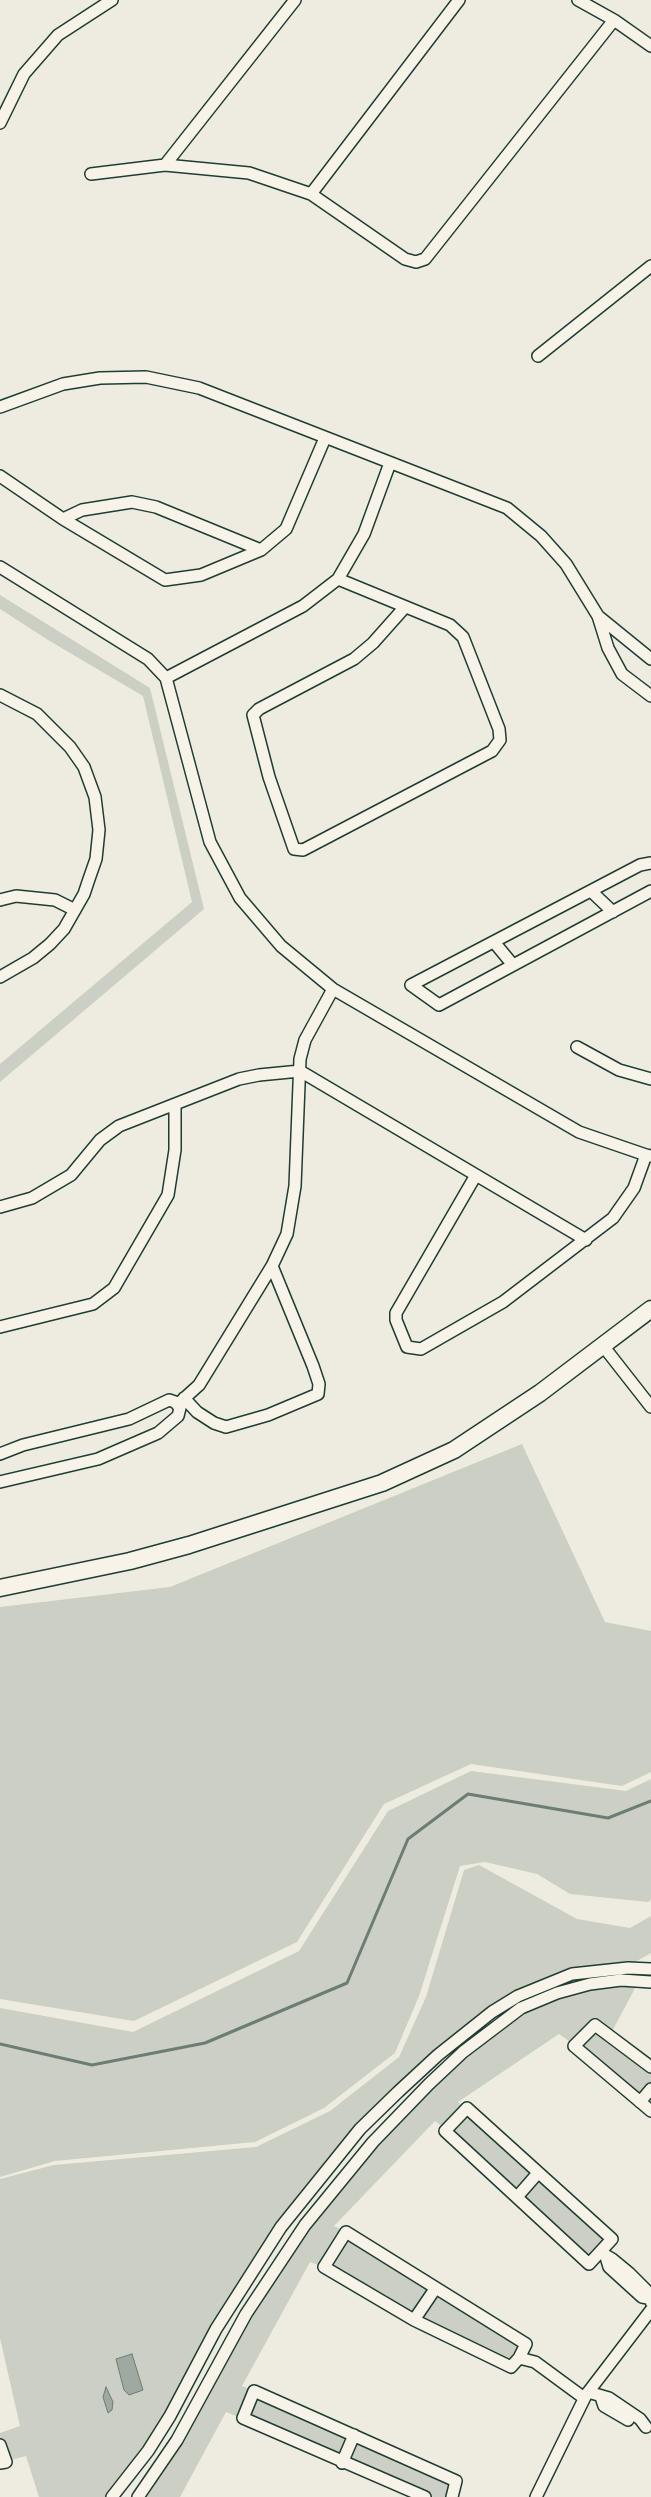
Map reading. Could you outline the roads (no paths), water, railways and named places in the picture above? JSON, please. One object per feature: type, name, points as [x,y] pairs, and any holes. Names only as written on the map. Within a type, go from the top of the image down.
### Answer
[{"type":"street","points":[[0,123],[24,74],[58,34],[112,0]]},
{"type":"street","points":[[165,165],[295,0]]},
{"type":"street","points":[[311,194],[460,0]]},
{"type":"street","points":[[578,0],[614,20],[651,46]]},
{"type":"street","points":[[91,174],[165,165],[249,173],[311,194],[405,260],[416,262],[425,258],[614,20]]},
{"type":"street","points":[[538,356],[651,266]]},
{"type":"street","points":[[0,407],[63,384],[100,378],[146,378],[199,388],[508,508],[541,536],[566,564],[598,616],[608,648],[622,674],[651,696]]},
{"type":"street","points":[[0,476],[63,519],[166,580],[200,575],[261,550],[286,530],[325,438]]},
{"type":"street","points":[[166,678],[303,606],[338,579],[364,534],[390,463]]},
{"type":"street","points":[[63,519],[82,510],[132,502],[156,507],[261,550]]},
{"type":"street","points":[[0,567],[148,659],[166,678],[210,842],[240,898],[281,946],[334,989],[580,1132],[649,1155],[634,1188],[613,1218],[586,1240],[503,1302],[421,1349],[408,1347],[396,1320],[396,1313],[476,1175]]},
{"type":"street","points":[[338,579],[450,625],[463,637],[499,729],[500,740],[492,751],[303,850],[294,849],[269,777],[252,715],[259,709],[354,659],[373,643],[405,607]]},
{"type":"street","points":[[598,616],[651,659]]},
{"type":"street","points":[[0,695],[37,714],[60,735],[84,767],[95,797],[98,813],[99,844],[89,879],[75,910],[64,929],[50,944],[0,977]]},
{"type":"street","points":[[651,863],[640,865],[592,892],[411,985],[439,1004],[651,891]]},
{"type":"street","points":[[592,892],[613,912]]},
{"type":"street","points":[[0,900],[16,896],[55,900],[75,910]]},
{"type":"street","points":[[494,942],[513,965]]},
{"type":"street","points":[[0,1482],[98,1460],[158,1433],[178,1416],[181,1401],[199,1385],[272,1266],[290,1225],[295,1186],[300,1071],[305,1040],[334,989]]},
{"type":"street","points":[[576,1047],[619,1070],[650,1078]]},
{"type":"street","points":[[0,1207],[32,1198],[65,1178],[100,1140],[119,1126],[240,1079],[300,1071],[586,1240]]},
{"type":"street","points":[[0,1327],[93,1304],[114,1288],[168,1196],[175,1150],[175,1105]]},
{"type":"street","points":[[0,1454],[23,1445],[80,1433],[129,1419],[169,1400],[181,1401],[214,1423],[226,1427],[268,1415],[318,1394],[320,1384],[272,1266]]},
{"type":"street","points":[[0,1588],[130,1561],[189,1545],[382,1483],[454,1450],[540,1393],[604,1347],[651,1309]]},
{"type":"street","points":[[604,1347],[651,1407]]},
{"type":"street","points":[[112,2497],[148,2451],[170,2416],[216,2329],[281,2227],[360,2129],[398,2092],[455,2042],[492,2012],[518,1996],[572,1974],[601,1969],[651,1969]]},
{"type":"street","points":[[138,2497],[177,2440],[246,2314],[305,2225],[373,2142],[463,2052],[521,2008],[557,1993],[590,1984],[620,1980],[651,1982]]},
{"type":"street","points":[[651,2067],[595,2025],[574,2046],[651,2111]]},
{"type":"street","points":[[455,2042],[463,2052]]},
{"type":"street","points":[[640,2102],[651,2088]]},
{"type":"street","points":[[467,2108],[612,2239],[603,2255],[589,2264],[517,2196],[445,2131],[467,2108]]},
{"type":"street","points":[[517,2196],[538,2173]]},
{"type":"street","points":[[346,2232],[435,2289],[526,2344],[522,2359],[511,2367],[414,2320],[324,2267],[346,2232]]},
{"type":"street","points":[[603,2255],[609,2267],[642,2297],[650,2300]]},
{"type":"street","points":[[414,2320],[435,2289]]},
{"type":"street","points":[[536,2497],[586,2395],[651,2310]]},
{"type":"street","points":[[522,2359],[528,2366],[562,2388],[586,2395],[601,2397],[604,2406],[642,2428],[648,2428]]},
{"type":"street","points":[[424,2497],[342,2463],[243,2418],[254,2392],[456,2481],[454,2496]]},
{"type":"street","points":[[342,2463],[354,2435]]},
{"type":"street","points":[[0,2445],[6,2462],[0,2463]]},
{"type":"waterway","points":[[0,2044],[92,2065],[205,2043],[347,1983],[408,1839],[468,1794],[608,1818],[651,1801]]}]
